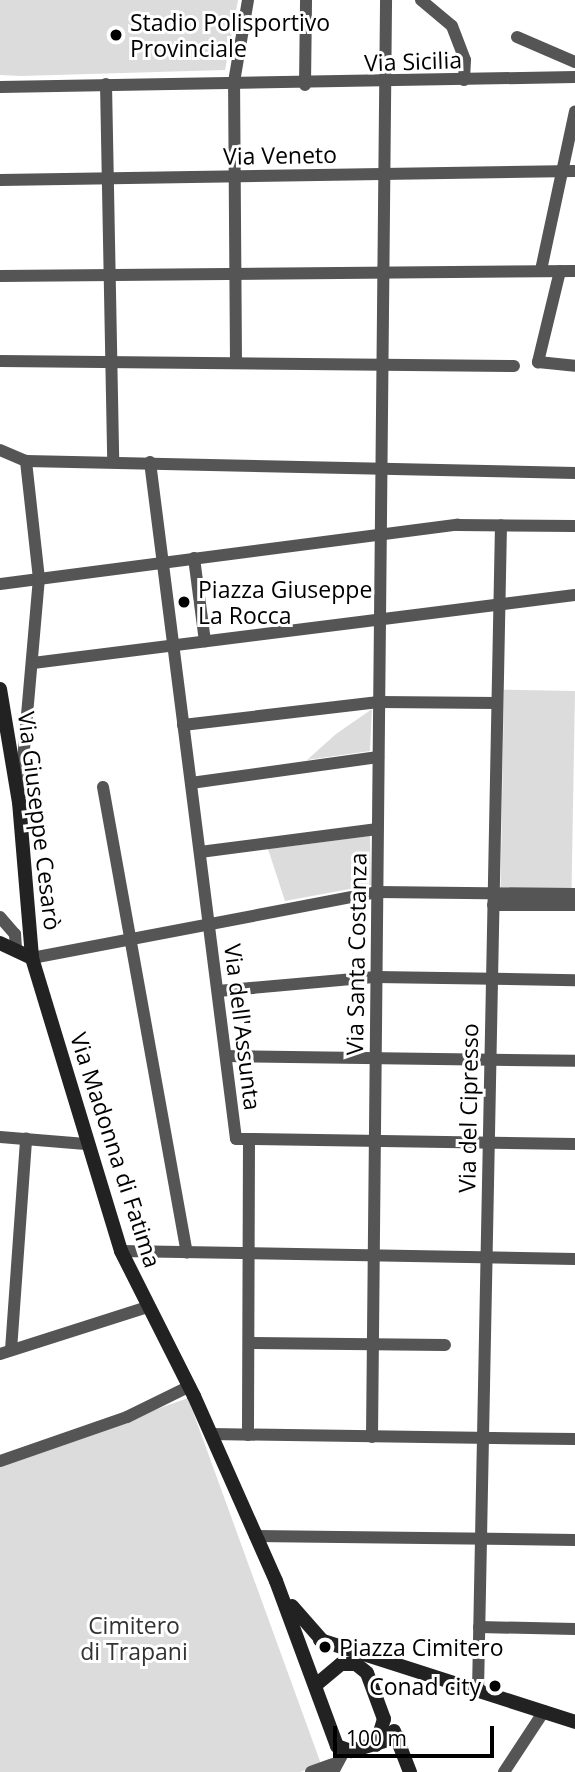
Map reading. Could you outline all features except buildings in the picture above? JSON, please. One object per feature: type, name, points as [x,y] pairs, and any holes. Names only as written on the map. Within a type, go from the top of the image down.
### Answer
[{"type":"street","points":[[236,362],[234,82],[248,0]]},
{"type":"street","points":[[305,85],[306,0]]},
{"type":"street","name":"Via Santa Costanza","points":[[372,1437],[386,0]]},
{"type":"street","points":[[421,0],[452,26],[465,60],[464,80]]},
{"type":"street","points":[[517,37],[575,62]]},
{"type":"street","name":"Via Sicilia","points":[[0,87],[234,82],[305,85],[575,77]]},
{"type":"street","points":[[106,84],[113,461]]},
{"type":"street","points":[[541,270],[575,112]]},
{"type":"street","name":"Via Veneto","points":[[0,180],[575,171]]},
{"type":"street","points":[[0,276],[384,268],[575,271]]},
{"type":"street","points":[[560,271],[538,362],[575,366]]},
{"type":"street","points":[[0,361],[514,366]]},
{"type":"street","points":[[0,450],[26,461],[149,462],[381,472],[575,473]]},
{"type":"street","points":[[19,802],[39,579],[26,461]]},
{"type":"street","points":[[149,462],[160,560]]},
{"type":"street","points":[[0,584],[160,560],[198,558],[381,533],[500,525],[575,526]]},
{"type":"street","name":"Via del Cipresso","points":[[478,1691],[500,525]]},
{"type":"street","points":[[198,558],[209,641]]},
{"type":"street","name":"Via dell'Assunta","points":[[160,560],[236,1139],[249,1139],[248,1435]]},
{"type":"street","points":[[33,663],[171,649],[209,641],[575,595]]},
{"type":"street","name":"Via Giuseppe Cesarò","points":[[0,689],[19,802],[32,958]]},
{"type":"street","points":[[183,725],[379,702],[497,703]]},
{"type":"street","points":[[191,783],[378,757]]},
{"type":"street","points":[[103,787],[187,1252]]},
{"type":"street","points":[[200,852],[378,830]]},
{"type":"street","points":[[0,943],[16,947],[32,958],[377,892],[575,905]]},
{"type":"street","points":[[493,899],[575,894]]},
{"type":"street","points":[[0,917],[16,947]]},
{"type":"street","name":"Via Madonna di Fatima","points":[[32,958],[86,1144],[121,1251],[147,1307],[190,1387],[276,1581]]},
{"type":"street","points":[[218,991],[376,977],[575,980]]},
{"type":"street","points":[[226,1056],[575,1061]]},
{"type":"street","points":[[0,1137],[86,1144]]},
{"type":"street","points":[[26,1139],[5,1352],[147,1307]]},
{"type":"street","points":[[249,1139],[575,1144]]},
{"type":"street","points":[[121,1251],[575,1259]]},
{"type":"street","points":[[249,1343],[445,1345]]},
{"type":"street","points":[[0,1461],[127,1417],[190,1387]]},
{"type":"street","points":[[211,1434],[575,1440]]},
{"type":"street","points":[[255,1536],[575,1540]]},
{"type":"street","points":[[276,1581],[320,1640],[370,1678],[384,1719],[400,1742],[410,1772]]},
{"type":"street","points":[[276,1581],[344,1751]]},
{"type":"street","points":[[479,1627],[575,1629]]},
{"type":"street","points":[[320,1640],[575,1722]]},
{"type":"street","points":[[317,1684],[330,1668],[353,1664],[392,1665]]},
{"type":"street","points":[[504,1772],[544,1711]]},
{"type":"street","points":[[376,1745],[384,1719]]},
{"type":"street","points":[[326,1769],[344,1751],[400,1742]]},
{"type":"green space","name":"Stadio Polisportivo Provinciale","points":[[0,0],[238,0],[225,70],[21,76],[0,75]]},
{"type":"green space","points":[[504,690],[575,691],[572,889],[501,888]]},
{"type":"green space","points":[[372,709],[370,751],[307,760],[336,734]]},
{"type":"green space","points":[[370,836],[371,885],[285,901],[268,849]]},
{"type":"green space","name":"Cimitero di Trapani","points":[[188,1398],[321,1764],[300,1772],[0,1772],[0,1465]]},
{"type":"place","name":"Stadio Polisportivo Provinciale","points":[[116,35]]},
{"type":"place","name":"Piazza Giuseppe La Rocca","points":[[184,602]]},
{"type":"place","name":"Piazza Cimitero","points":[[325,1647]]},
{"type":"place","name":"Conad city","points":[[495,1686]]}]
